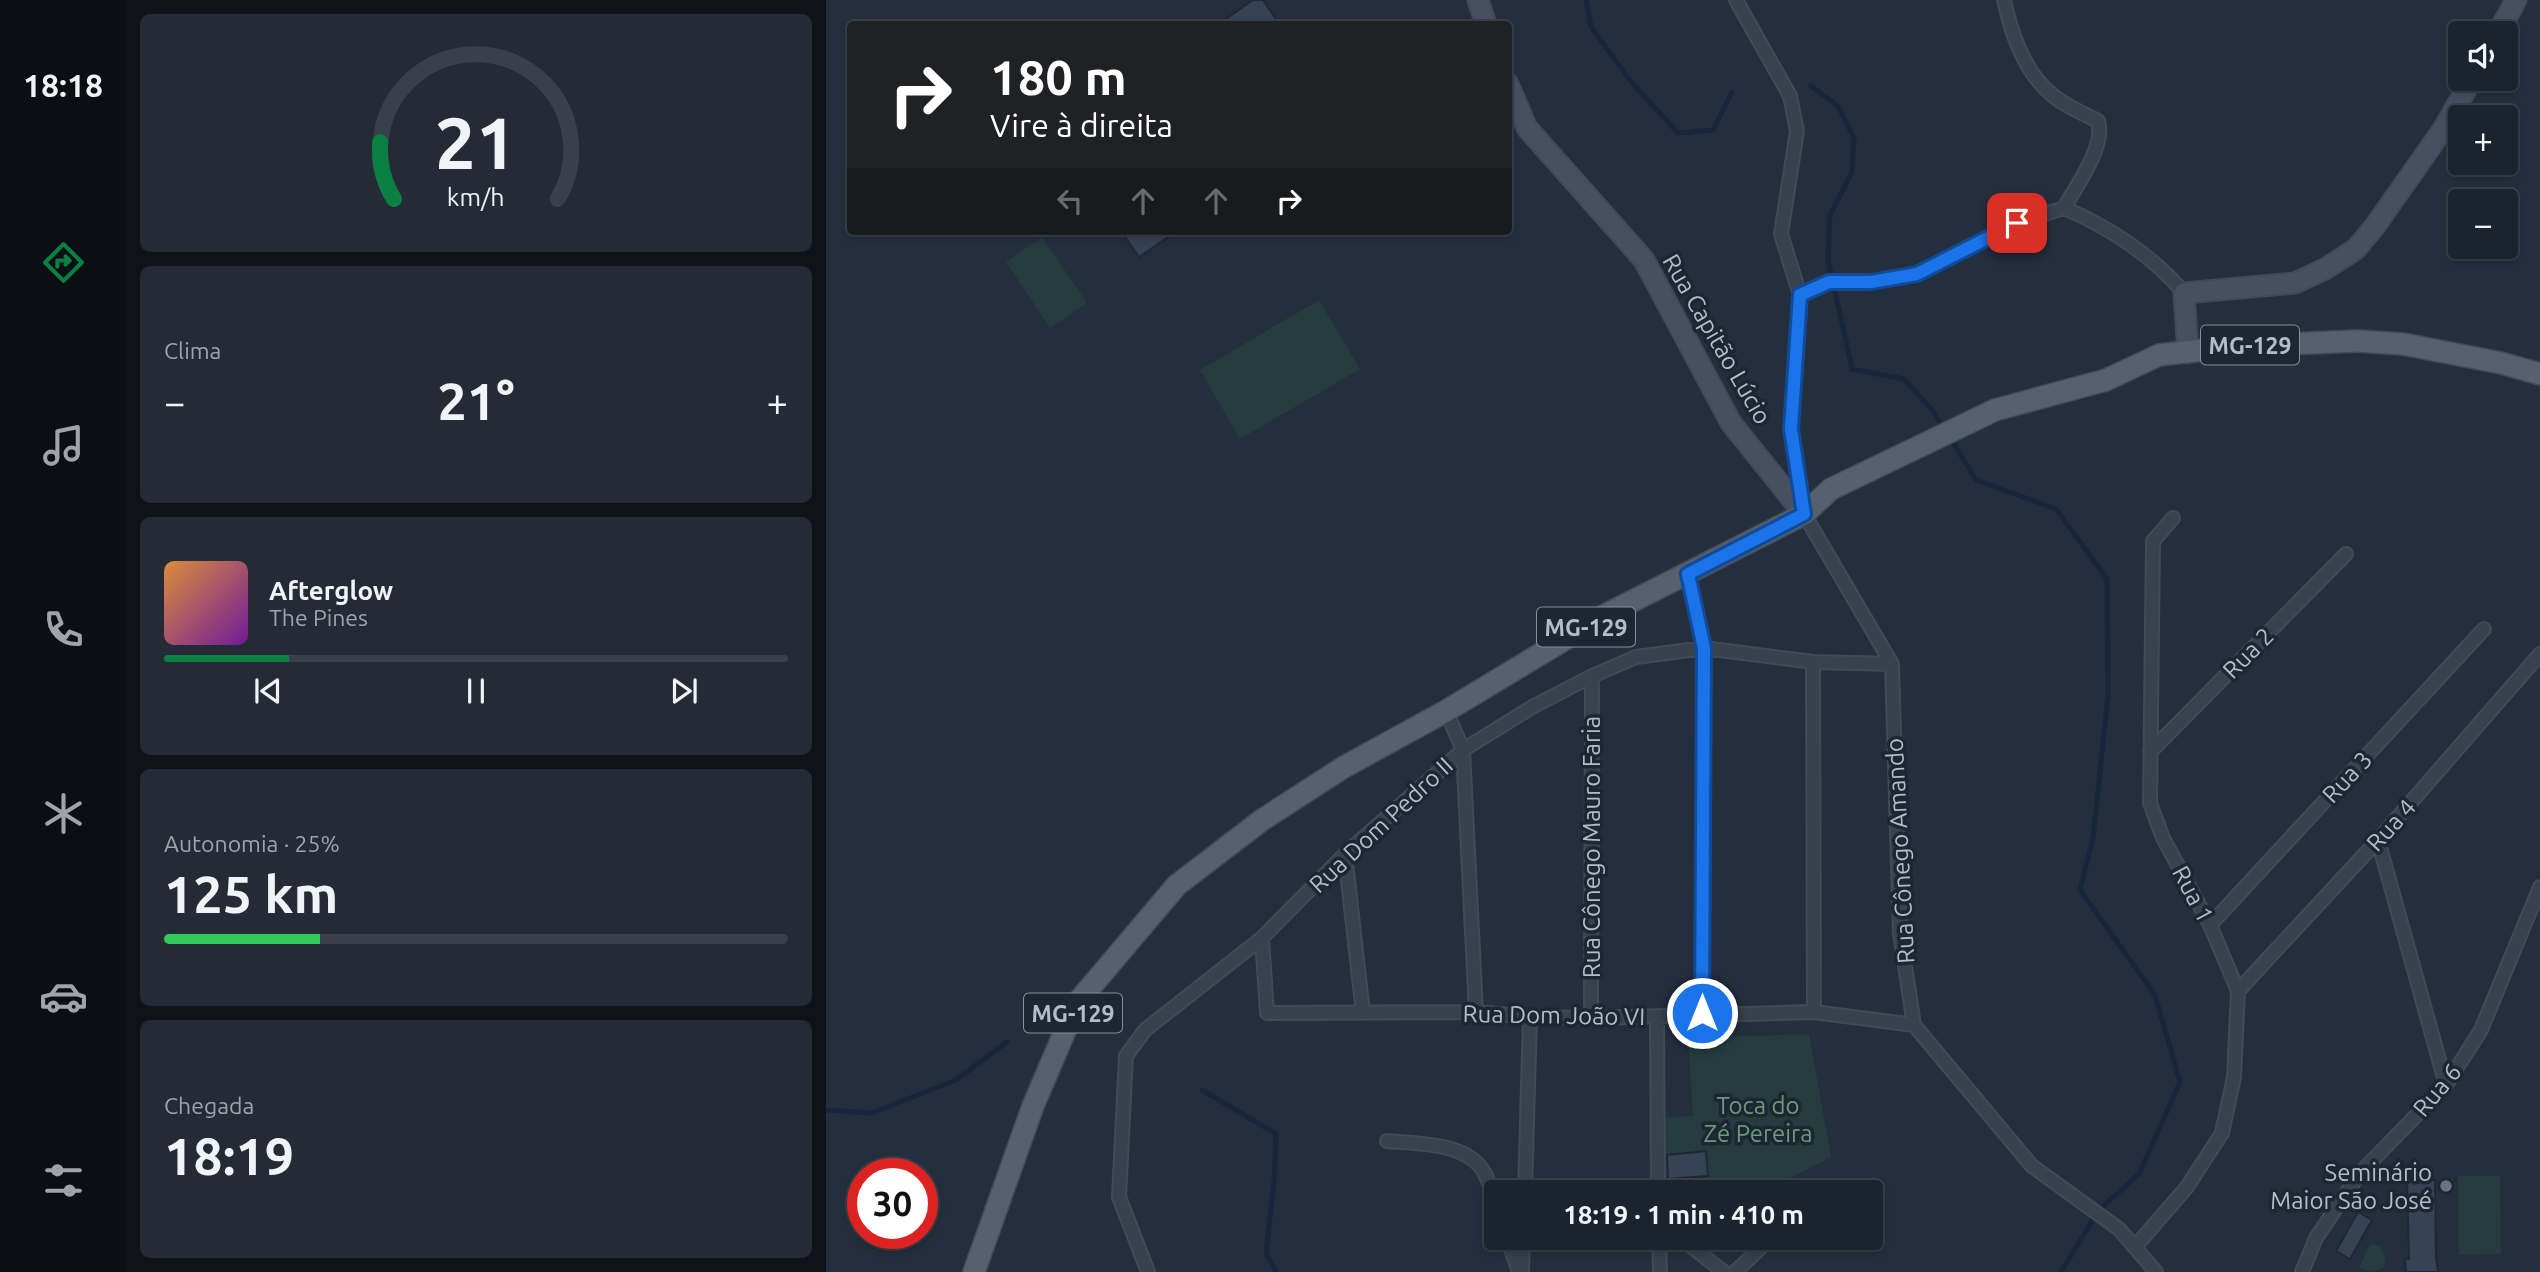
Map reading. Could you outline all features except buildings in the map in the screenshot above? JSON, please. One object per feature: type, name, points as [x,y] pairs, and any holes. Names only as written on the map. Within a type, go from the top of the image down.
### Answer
[{"type":"main road","name":"MG-129","points":[[974,1272],[1033,1105],[1077,1003],[1177,885],[1262,820],[1344,768],[1446,711],[1607,614],[1804,514],[1831,489],[1995,410],[2106,380],[2160,355],[2317,341],[2403,344],[2501,363],[2540,374]]},
{"type":"street","points":[[1478,0],[1485,21]]},
{"type":"street","points":[[1736,0],[1790,96],[1797,131],[1781,234],[1800,295],[1791,429],[1804,514]]},
{"type":"street","points":[[2004,0],[2017,42],[2032,74],[2051,94],[2098,121],[2098,145],[2064,208]]},
{"type":"street","points":[[2505,21],[2516,0]]},
{"type":"street","points":[[2184,293],[2295,283],[2325,269],[2356,249],[2444,128],[2465,91]]},
{"type":"street","name":"Rua Capitão Lúcio","points":[[1512,93],[1527,128],[1644,260],[1731,423],[1804,514],[1892,664]]},
{"type":"street","points":[[1800,295],[1829,282],[1871,282],[1917,274],[2017,223],[2064,208],[2098,223],[2166,271],[2184,293],[2189,353]]},
{"type":"street","name":"Rua 1","points":[[2135,1247],[2187,1187],[2222,1133],[2234,1077],[2238,991],[2210,925],[2163,838],[2150,803],[2153,541],[2173,518]]},
{"type":"street","name":"Rua 2","points":[[2150,752],[2346,554]]},
{"type":"street","points":[[1688,574],[1704,648],[1702,1013]]},
{"type":"street","name":"Rua 3","points":[[2210,925],[2484,629]]},
{"type":"street","name":"Rua Dom Pedro II","points":[[1148,1272],[1119,1197],[1126,1056],[1145,1030],[1262,939],[1345,854],[1463,750],[1534,706],[1636,657],[1704,648],[1813,662],[1892,664]]},
{"type":"street","name":"Rua 4","points":[[2238,991],[2378,841],[2540,654]]},
{"type":"street","points":[[1813,662],[1814,1012]]},
{"type":"street","name":"Rua Cônego Amando","points":[[1892,664],[1900,933],[1914,1024]]},
{"type":"street","name":"Rua Cônego Mauro Faria","points":[[1591,1018],[1592,676]]},
{"type":"street","points":[[1446,711],[1463,750],[1476,1013]]},
{"type":"street","points":[[2378,841],[2446,1085]]},
{"type":"street","points":[[1345,854],[1363,1013]]},
{"type":"street","name":"Rua 6","points":[[2302,1272],[2316,1238],[2360,1174],[2446,1085],[2481,1030],[2540,887]]},
{"type":"street","name":"Rua Dom João VI","points":[[1262,939],[1267,1013],[1476,1013],[1591,1018],[1814,1012],[1914,1024]]},
{"type":"street","points":[[1525,1180],[1530,1017]]},
{"type":"street","points":[[1657,1017],[1658,1180]]},
{"type":"street","points":[[1914,1024],[2032,1166],[2119,1228],[2156,1272]]},
{"type":"street","points":[[1387,1141],[1432,1145],[1467,1155],[1485,1172],[1488,1180]]},
{"type":"street","points":[[1512,1250],[1520,1272]]},
{"type":"street","points":[[1520,1272],[1522,1250]]},
{"type":"street","points":[[1659,1250],[1660,1272]]},
{"type":"street","points":[[1696,1250],[1724,1272]]},
{"type":"street","points":[[1735,1272],[1758,1250]]},
{"type":"green space","points":[[1042,237],[1087,303],[1050,328],[1006,262]]},
{"type":"green space","points":[[1319,300],[1360,369],[1240,439],[1200,370]]},
{"type":"green space","name":"Toca do Zé Pereira","points":[[1809,1034],[1831,1157],[1787,1180],[1652,1180],[1653,1119],[1693,1116],[1688,1038]]},
{"type":"green space","points":[[2458,1176],[2500,1176],[2501,1254],[2459,1255]]},
{"type":"green space","points":[[2370,1245],[2379,1245],[2385,1256],[2384,1267],[2381,1269],[2372,1271],[2359,1268]]},
{"type":"waterway","points":[[1586,0],[1591,27],[1632,83],[1678,133],[1713,130],[1732,92]]},
{"type":"waterway","points":[[1811,86],[1838,106],[1854,138],[1852,172],[1830,215],[1828,260],[1852,369],[1904,379],[1932,410],[1945,430]]},
{"type":"waterway","points":[[1950,438],[1976,480],[2056,509],[2107,579],[2108,696],[2093,838],[2080,890],[2155,995],[2180,1082],[2139,1174],[2099,1210],[2061,1272]]},
{"type":"waterway","points":[[826,1110],[872,1113],[956,1080],[1007,1042]]},
{"type":"waterway","points":[[1202,1090],[1276,1134],[1266,1253],[1276,1272]]},
{"type":"place","name":"Seminário Maior São José","points":[[2446,1186]]},
{"type":"route","points":[[1702,1013],[1704,648],[1688,574],[1804,514],[1791,429],[1800,295],[1829,282],[1871,282],[1917,274],[2017,223]]}]
